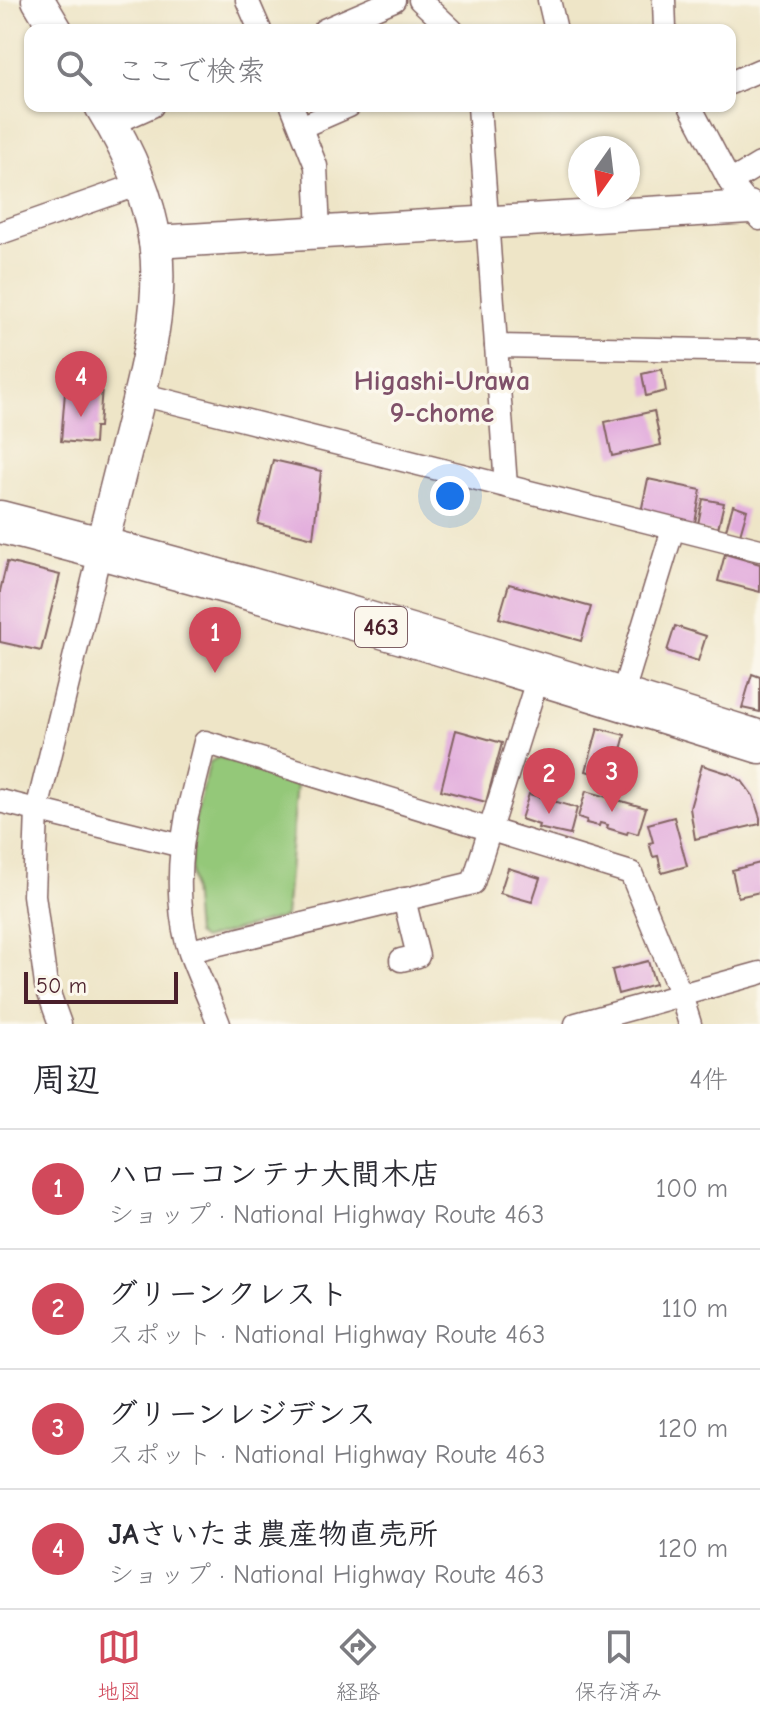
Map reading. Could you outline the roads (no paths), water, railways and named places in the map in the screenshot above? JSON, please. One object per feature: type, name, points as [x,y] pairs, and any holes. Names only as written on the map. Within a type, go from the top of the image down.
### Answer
[{"type":"highway","name":"463","points":[[0,522],[319,609],[760,742]]},
{"type":"street","points":[[38,0],[52,24]]},
{"type":"street","points":[[247,0],[257,24]]},
{"type":"street","points":[[338,24],[394,0]]},
{"type":"street","points":[[420,0],[446,24]]},
{"type":"street","points":[[549,0],[555,24]]},
{"type":"street","points":[[661,24],[664,0]]},
{"type":"street","points":[[736,80],[760,70]]},
{"type":"street","points":[[317,112],[296,116],[316,166],[319,232]]},
{"type":"street","points":[[479,112],[506,486]]},
{"type":"street","points":[[694,112],[746,202]]},
{"type":"street","points":[[60,1024],[46,985],[34,895],[37,810],[140,394],[155,318],[155,242],[140,184],[127,151],[107,115]]},
{"type":"street","points":[[746,202],[760,164]]},
{"type":"street","points":[[0,233],[140,184]]},
{"type":"street","points":[[155,242],[488,222],[746,202]]},
{"type":"street","points":[[496,346],[760,351]]},
{"type":"street","points":[[140,394],[760,550]]},
{"type":"street","points":[[621,699],[673,529]]},
{"type":"street","points":[[190,951],[473,883],[539,674]]},
{"type":"street","points":[[219,1024],[190,951],[183,920],[180,881],[187,815],[205,742],[631,873],[690,1024]]},
{"type":"street","points":[[0,801],[182,846]]},
{"type":"street","points":[[401,960],[418,956],[404,899]]},
{"type":"street","points":[[576,1024],[760,973]]},
{"type":"place","name":"JAさいたま農産物直売所","points":[[81,417]]},
{"type":"place","name":"ハローコンテナ大間木店","points":[[215,673]]},
{"type":"place","name":"グリーンレジデンス","points":[[612,812]]},
{"type":"place","name":"グリーンクレスト","points":[[549,814]]},
{"type":"district","name":"Higashi-Urawa 9-chome","points":[[442,396]]}]
